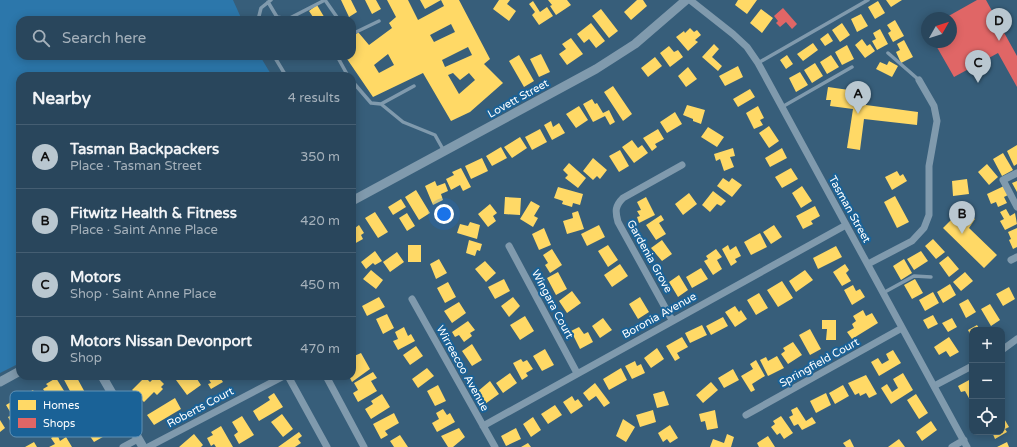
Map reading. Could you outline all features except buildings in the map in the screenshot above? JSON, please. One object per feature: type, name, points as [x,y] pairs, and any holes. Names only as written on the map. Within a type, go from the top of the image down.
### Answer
[{"type":"street","name":"Lovett Street","points":[[356,198],[445,152],[596,70],[635,44],[686,0]]},
{"type":"street","name":"Tasman Street","points":[[690,0],[734,34],[758,63],[966,444]]},
{"type":"street","points":[[868,264],[912,241],[924,228],[929,215],[929,166],[937,121],[934,106],[919,80]]},
{"type":"street","name":"Gardenia Grove","points":[[672,320],[618,222],[615,212],[617,204],[623,198],[682,165]]},
{"type":"street","points":[[1017,173],[1003,180],[1017,207]]},
{"type":"street","name":"Boronia Avenue","points":[[483,426],[846,225]]},
{"type":"street","name":"Wingara Court","points":[[509,246],[577,373]]},
{"type":"street","name":"Wirreecoo Avenue","points":[[412,299],[495,447]]},
{"type":"street","name":"Springfield Court","points":[[746,415],[902,328]]},
{"type":"street","points":[[1005,348],[1017,339]]},
{"type":"street","points":[[934,386],[969,368]]},
{"type":"street","points":[[0,382],[16,373]]},
{"type":"street","points":[[104,380],[111,391]]},
{"type":"street","name":"Roberts Court","points":[[148,447],[276,380]]},
{"type":"street","points":[[290,380],[327,447]]},
{"type":"street","points":[[328,380],[364,447]]},
{"type":"street","points":[[123,447],[140,443]]},
{"type":"street","points":[[952,447],[966,444]]},
{"type":"lane","points":[[295,16],[325,0],[336,16]]},
{"type":"lane","points":[[758,63],[868,0]]},
{"type":"lane","points":[[259,16],[261,8],[270,1],[277,16]]},
{"type":"lane","points":[[356,32],[379,21]]},
{"type":"lane","points":[[888,53],[919,80]]},
{"type":"lane","points":[[276,60],[284,72]]},
{"type":"lane","points":[[339,60],[346,72]]},
{"type":"lane","points":[[782,107],[852,67]]},
{"type":"lane","points":[[356,86],[370,103],[381,104],[414,86]]},
{"type":"lane","points":[[381,104],[403,122],[435,135],[445,152]]},
{"type":"lane","points":[[883,293],[914,276],[931,277]]},
{"type":"shaded area","points":[[0,0],[233,0],[240,16],[16,16],[16,60],[262,60],[270,72],[16,72],[16,365],[0,373]]},
{"type":"place","name":"Motors Nissan Devonport","points":[[999,41]]},
{"type":"place","name":"Motors","points":[[978,83]]},
{"type":"place","name":"Tasman Backpackers","points":[[858,114]]},
{"type":"place","name":"Fitwitz Health & Fitness","points":[[962,234]]}]
